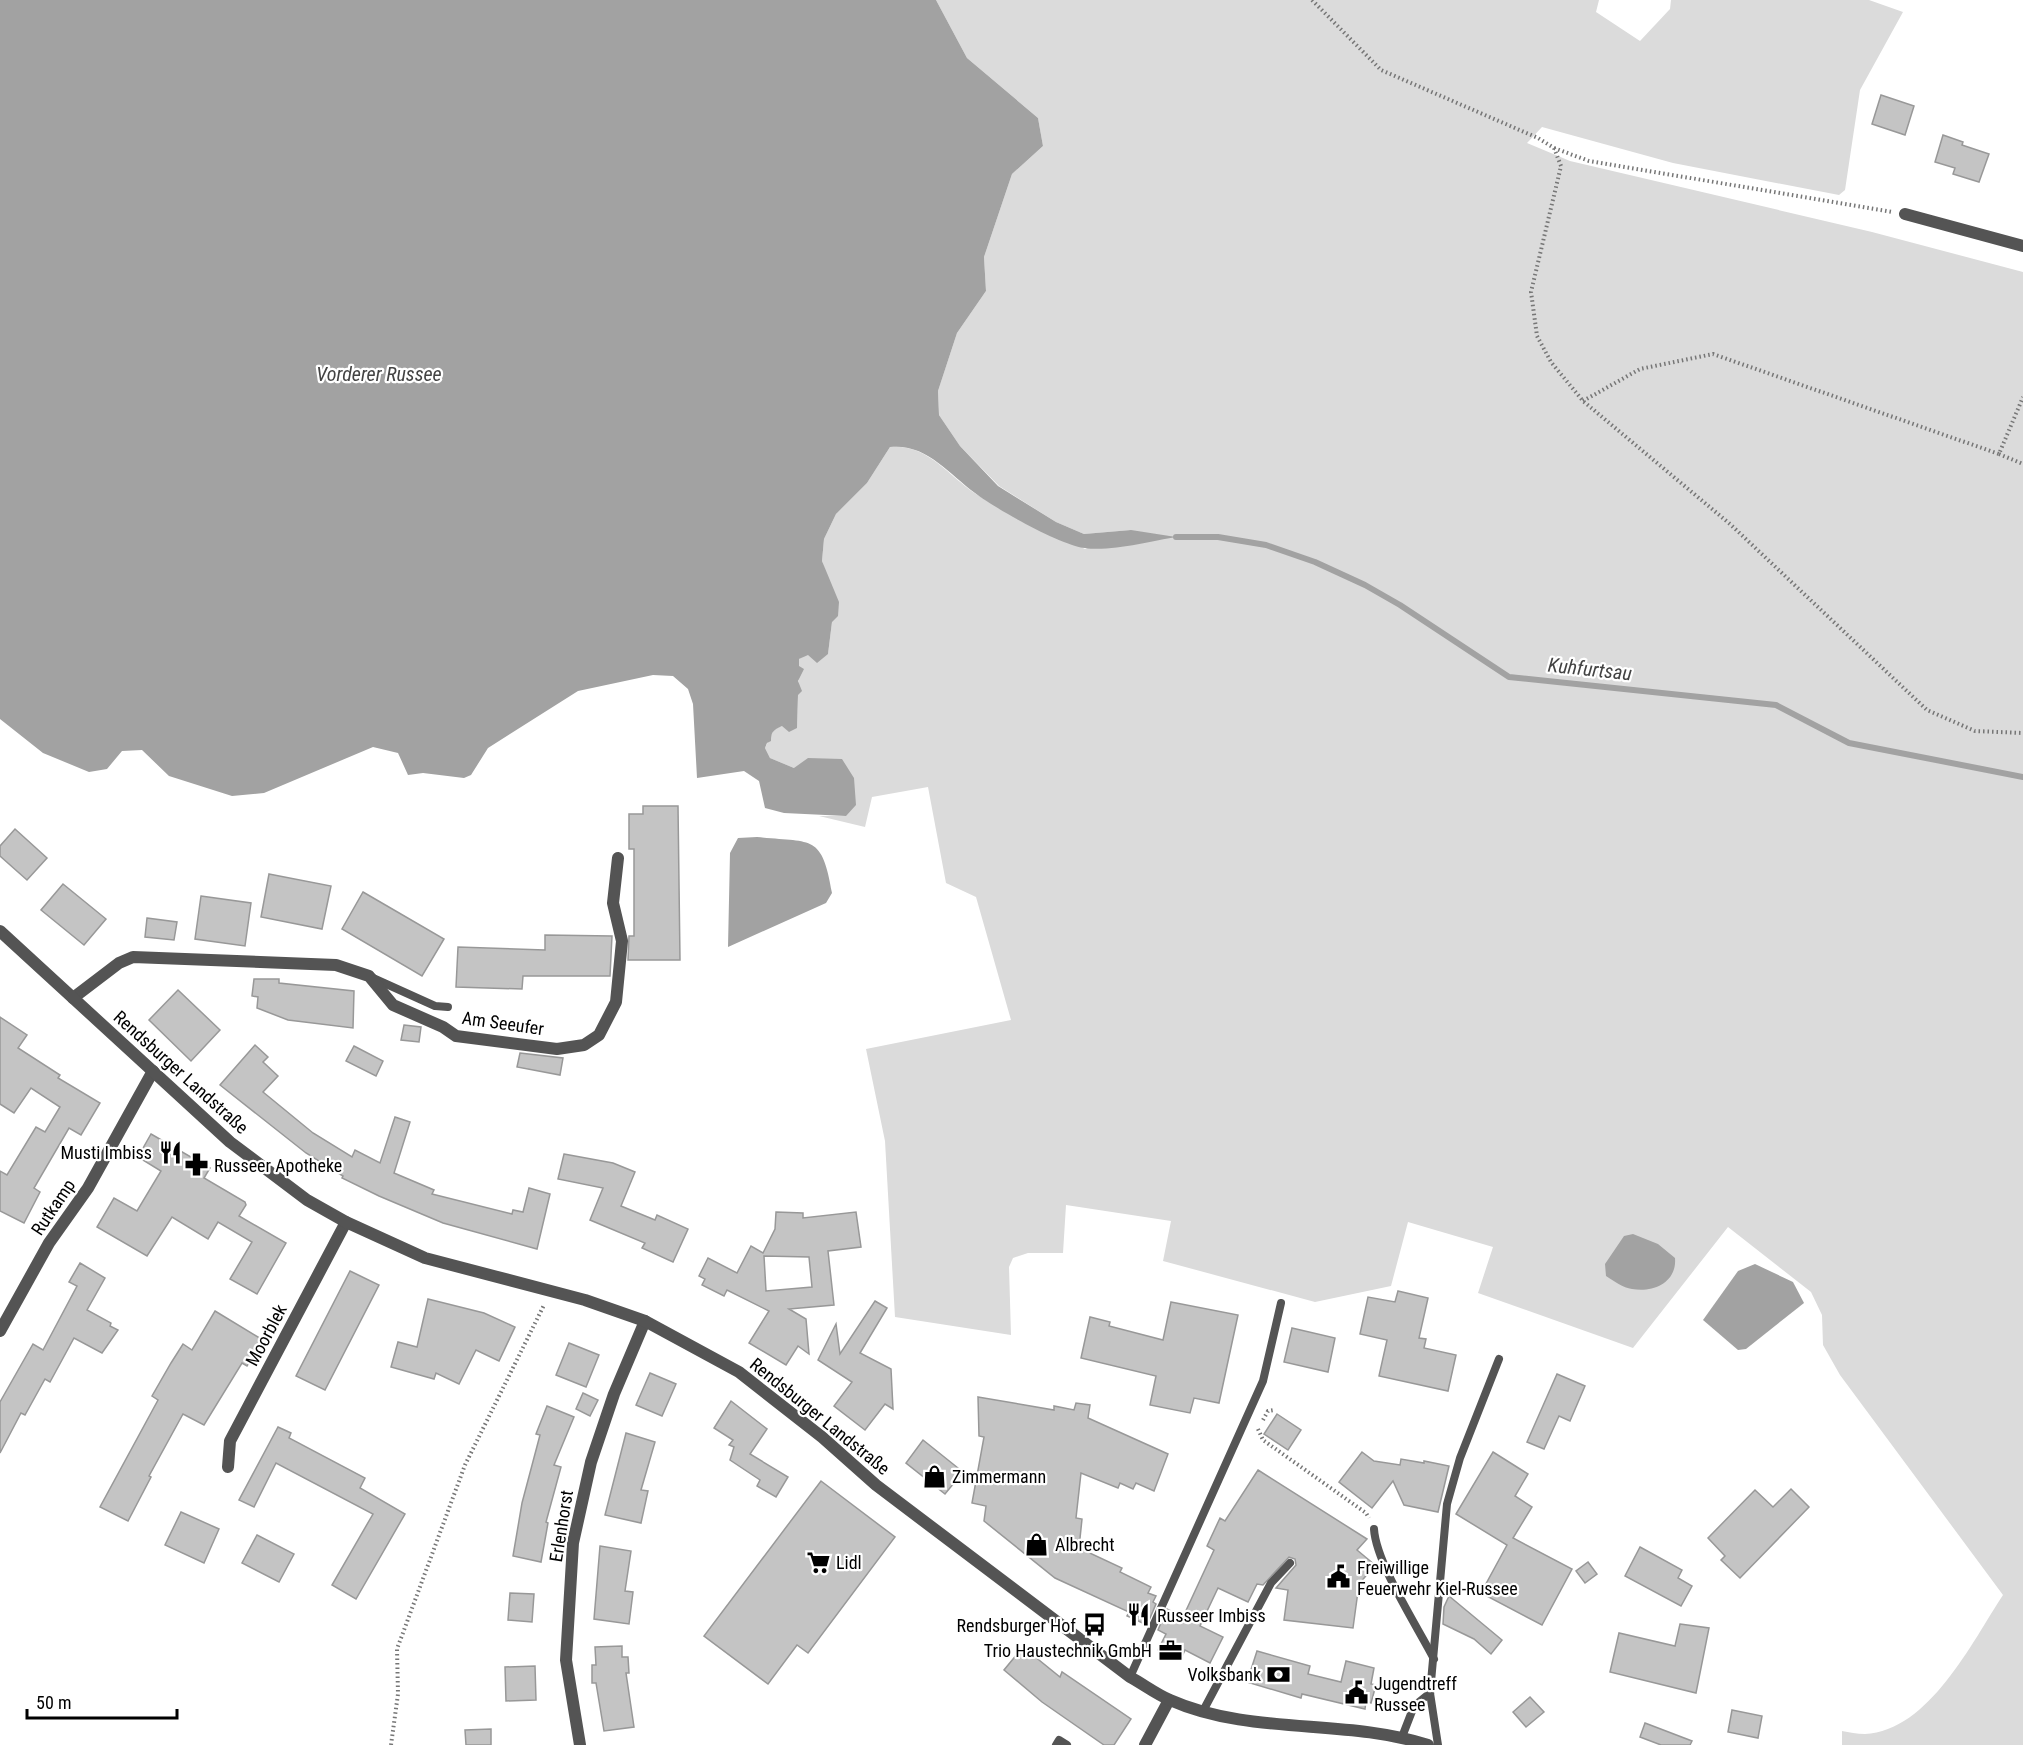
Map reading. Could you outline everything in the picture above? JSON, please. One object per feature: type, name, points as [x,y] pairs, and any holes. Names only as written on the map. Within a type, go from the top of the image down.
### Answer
[{"type":"street","points":[[1905,214],[2023,246]]},
{"type":"street","name":"Am Seeufer","points":[[369,976],[393,1005],[443,1027],[456,1036],[557,1049],[584,1045],[599,1035],[616,1002],[622,941],[613,903],[618,858]]},
{"type":"street","name":"Rendsburger Landstraße","points":[[0,931],[231,1142],[273,1176],[346,1222],[424,1258],[551,1291],[645,1322],[739,1372],[822,1437],[876,1485],[1130,1677],[1169,1700],[1203,1711],[1247,1720],[1402,1737],[1428,1745]]},
{"type":"street","points":[[73,998],[119,963],[132,957],[336,964],[369,976]]},
{"type":"street","name":"Rutkamp","points":[[0,1331],[49,1243],[88,1188],[153,1071]]},
{"type":"street","name":"Moorblek","points":[[228,1467],[230,1442],[346,1222]]},
{"type":"street","name":"Erlenhorst","points":[[580,1745],[567,1660],[573,1543],[591,1462],[614,1394],[645,1322]]},
{"type":"street","points":[[1145,1745],[1169,1700]]},
{"type":"lane","points":[[369,976],[435,1006],[448,1007]]},
{"type":"lane","points":[[1130,1677],[1263,1381],[1281,1303]]},
{"type":"lane","points":[[1438,1745],[1430,1693],[1447,1504],[1460,1458],[1499,1359]]},
{"type":"lane","points":[[1374,1529],[1375,1544],[1384,1564],[1434,1659]]},
{"type":"lane","points":[[1203,1711],[1271,1583],[1290,1563]]},
{"type":"lane","points":[[1402,1737],[1414,1706],[1430,1693]]},
{"type":"lane","points":[[1056,1745],[1059,1740],[1067,1745]]},
{"type":"path","points":[[1312,0],[1381,70],[1538,138],[1554,148],[1589,161],[1905,214]]},
{"type":"path","points":[[1554,148],[1561,166],[1531,292],[1537,336],[1551,362],[1583,401],[1730,524],[1927,710],[1975,731],[2023,733]]},
{"type":"path","points":[[1583,401],[1640,369],[1713,354],[2023,464]]},
{"type":"path","points":[[1999,454],[2023,398]]},
{"type":"path","points":[[391,1745],[398,1694],[397,1649],[465,1465],[551,1291]]},
{"type":"path","points":[[1274,1410],[1268,1411],[1263,1419],[1258,1428],[1259,1436],[1366,1513],[1374,1529]]},
{"type":"shaded area","points":[[936,0],[1599,0],[1596,12],[1640,41],[1670,9],[1671,0],[1869,0],[1903,12],[1860,90],[1845,190],[1839,195],[1673,163],[1542,127],[1527,143],[1570,161],[1872,232],[2023,272],[2023,1745],[1842,1745],[1842,1731],[1865,1734],[1888,1729],[1909,1718],[1929,1701],[1963,1659],[2003,1595],[1840,1375],[1823,1345],[1822,1315],[1811,1292],[1728,1227],[1633,1348],[1478,1293],[1493,1247],[1408,1222],[1391,1286],[1315,1302],[1163,1261],[1171,1221],[1066,1205],[1063,1253],[1028,1253],[1013,1258],[1009,1267],[1011,1335],[895,1317],[885,1141],[866,1049],[1011,1020],[976,897],[946,883],[928,787],[872,797],[865,827],[819,816],[846,816],[794,768],[770,758],[765,748],[774,729],[782,726],[797,728],[799,659],[808,654],[814,657],[828,654],[832,622],[828,579],[822,561],[824,539],[836,514],[867,483],[890,447],[915,450],[936,462],[989,502],[1085,549],[1131,530],[1084,534],[1056,522],[999,486],[960,446],[939,415],[938,391],[957,333],[986,291],[984,257],[1012,174],[1043,146],[1038,118],[967,58]]},
{"type":"water","name":"Vorderer Russee","points":[[0,0],[936,0],[967,58],[1038,118],[1043,146],[1012,174],[984,257],[986,291],[957,333],[938,391],[939,415],[960,446],[998,486],[1056,522],[1084,534],[1131,530],[1176,537],[1106,549],[1074,545],[1028,525],[998,508],[926,455],[903,447],[890,447],[867,483],[836,514],[824,539],[822,561],[839,602],[838,616],[832,622],[828,654],[817,663],[808,655],[799,659],[799,666],[804,669],[798,681],[802,691],[798,695],[797,728],[789,732],[782,726],[776,729],[765,748],[770,758],[794,768],[808,758],[842,759],[854,778],[856,805],[846,816],[784,813],[765,808],[759,781],[744,771],[697,778],[693,704],[688,689],[673,676],[653,675],[578,691],[488,748],[471,775],[464,778],[423,773],[408,775],[398,753],[373,747],[264,793],[232,796],[169,776],[142,750],[122,751],[107,769],[89,772],[43,753],[0,719]]},
{"type":"water","points":[[757,837],[802,842],[818,850],[824,860],[832,893],[826,903],[728,947],[730,853],[738,838]]},
{"type":"water","points":[[1633,1234],[1658,1244],[1675,1258],[1672,1274],[1663,1284],[1648,1289],[1632,1289],[1606,1276],[1605,1264],[1624,1236]]},
{"type":"water","points":[[1755,1264],[1793,1282],[1804,1303],[1746,1349],[1738,1350],[1703,1320],[1738,1271]]},
{"type":"building","points":[[1881,95],[1914,106],[1905,135],[1872,124]]},
{"type":"building","points":[[1943,135],[1963,142],[1962,145],[1989,154],[1979,182],[1953,174],[1955,168],[1935,162]]},
{"type":"building","points":[[643,806],[678,806],[680,960],[628,960],[629,936],[634,936],[634,849],[629,849],[629,814],[643,814]]},
{"type":"building","points":[[15,829],[47,858],[27,880],[0,856],[0,846]]},
{"type":"building","points":[[269,874],[331,886],[322,929],[261,917]]},
{"type":"building","points":[[63,884],[106,919],[84,945],[41,910]]},
{"type":"building","points":[[363,892],[444,939],[422,976],[342,929]]},
{"type":"building","points":[[201,896],[251,903],[245,946],[195,939]]},
{"type":"building","points":[[147,918],[177,922],[174,940],[145,937]]},
{"type":"building","points":[[545,935],[612,936],[610,976],[523,976],[522,989],[456,987],[458,947],[545,950]]},
{"type":"building","points":[[254,979],[279,979],[279,983],[354,991],[353,1028],[288,1020],[257,1008],[258,997],[252,996]]},
{"type":"building","points":[[178,990],[220,1030],[191,1061],[149,1020]]},
{"type":"building","points":[[0,1017],[27,1035],[18,1048],[60,1075],[58,1078],[100,1103],[81,1135],[69,1128],[34,1188],[40,1192],[24,1223],[0,1211],[0,1171],[7,1175],[36,1127],[45,1132],[60,1107],[31,1088],[14,1113],[0,1104]]},
{"type":"building","points":[[404,1025],[421,1027],[419,1042],[401,1040]]},
{"type":"building","points":[[255,1045],[268,1057],[263,1062],[278,1076],[263,1092],[313,1133],[352,1157],[355,1150],[380,1163],[395,1117],[410,1122],[394,1173],[434,1190],[432,1194],[512,1214],[513,1210],[523,1212],[529,1188],[550,1194],[537,1249],[443,1223],[342,1178],[343,1176],[306,1153],[220,1085]]},
{"type":"building","points":[[354,1046],[383,1061],[376,1076],[346,1061]]},
{"type":"building","points":[[520,1053],[563,1058],[560,1075],[517,1067]]},
{"type":"building","points":[[151,1134],[210,1168],[204,1178],[245,1202],[246,1205],[239,1216],[286,1243],[257,1294],[230,1279],[252,1242],[218,1222],[208,1239],[172,1217],[147,1256],[97,1227],[114,1198],[137,1211],[161,1171],[138,1157]]},
{"type":"building","points":[[564,1154],[613,1163],[635,1172],[621,1206],[655,1220],[657,1215],[688,1229],[673,1262],[642,1248],[645,1243],[590,1220],[603,1188],[558,1179]]},
{"type":"building","points":[[776,1212],[803,1213],[803,1218],[856,1212],[861,1247],[828,1251],[834,1305],[789,1309],[806,1319],[809,1354],[798,1346],[786,1365],[749,1343],[769,1311],[727,1290],[724,1296],[702,1285],[705,1279],[699,1276],[708,1258],[737,1273],[751,1246],[763,1253],[775,1229]],"holes":[[[764,1256],[809,1257],[812,1287],[766,1291]]]},
{"type":"building","points":[[80,1263],[105,1278],[87,1310],[111,1323],[110,1326],[118,1330],[102,1353],[74,1338],[50,1382],[45,1379],[25,1415],[21,1413],[0,1453],[0,1402],[33,1344],[43,1350],[77,1286],[69,1282]]},
{"type":"building","points":[[350,1271],[379,1285],[325,1390],[296,1376]]},
{"type":"building","points":[[1398,1291],[1428,1298],[1419,1338],[1426,1339],[1424,1348],[1456,1355],[1448,1391],[1379,1376],[1387,1340],[1360,1334],[1368,1297],[1395,1302]]},
{"type":"building","points":[[428,1299],[484,1313],[515,1327],[499,1361],[476,1350],[459,1384],[436,1373],[434,1379],[391,1367],[398,1342],[417,1347]]},
{"type":"building","points":[[875,1301],[887,1308],[860,1353],[891,1369],[893,1409],[885,1404],[865,1430],[834,1406],[852,1382],[818,1360],[836,1324],[840,1354]]},
{"type":"building","points":[[1171,1302],[1238,1315],[1219,1403],[1194,1398],[1190,1413],[1150,1405],[1156,1376],[1081,1358],[1090,1317],[1110,1322],[1109,1326],[1163,1340]]},
{"type":"building","points":[[215,1311],[263,1340],[247,1366],[242,1363],[204,1425],[183,1414],[149,1476],[151,1477],[128,1521],[100,1507],[158,1400],[152,1396],[171,1363],[183,1344],[192,1350]]},
{"type":"building","points":[[1292,1328],[1335,1338],[1328,1372],[1284,1362]]},
{"type":"building","points":[[569,1343],[599,1355],[586,1387],[556,1375]]},
{"type":"building","points":[[650,1373],[676,1384],[662,1416],[636,1405]]},
{"type":"building","points":[[1557,1374],[1585,1386],[1570,1421],[1559,1416],[1544,1449],[1527,1442]]},
{"type":"building","points":[[583,1393],[598,1400],[590,1416],[576,1409]]},
{"type":"building","points":[[978,1397],[1054,1410],[1054,1406],[1074,1410],[1076,1403],[1090,1405],[1088,1418],[1168,1454],[1154,1491],[1136,1483],[1133,1489],[1120,1483],[1118,1488],[1081,1473],[1076,1518],[1082,1519],[1079,1548],[1122,1568],[1120,1572],[1151,1587],[1148,1593],[1156,1596],[1153,1602],[1156,1604],[1147,1625],[1127,1616],[1129,1612],[1055,1578],[984,1521],[986,1506],[972,1503],[984,1437],[979,1436]]},
{"type":"building","points":[[731,1401],[767,1429],[750,1454],[788,1477],[776,1497],[757,1486],[760,1480],[730,1460],[734,1447],[729,1445],[733,1440],[714,1428]]},
{"type":"building","points":[[547,1406],[574,1417],[554,1465],[561,1467],[546,1522],[548,1523],[541,1562],[513,1556],[522,1503],[540,1435],[536,1434]]},
{"type":"building","points":[[1277,1414],[1301,1430],[1288,1450],[1264,1434]]},
{"type":"building","points":[[278,1427],[291,1433],[289,1438],[365,1478],[360,1488],[405,1514],[356,1599],[332,1585],[373,1514],[276,1463],[254,1507],[239,1500]]},
{"type":"building","points":[[626,1433],[655,1442],[641,1490],[648,1491],[641,1523],[605,1515]]},
{"type":"building","points":[[923,1440],[963,1472],[945,1494],[906,1463]]},
{"type":"building","points":[[1362,1452],[1374,1461],[1400,1465],[1401,1459],[1449,1466],[1438,1512],[1404,1505],[1393,1481],[1372,1508],[1339,1482]]},
{"type":"building","points":[[1493,1452],[1528,1474],[1515,1496],[1532,1507],[1513,1538],[1572,1569],[1542,1625],[1481,1593],[1507,1545],[1456,1514]]},
{"type":"building","points":[[1258,1470],[1367,1539],[1357,1550],[1375,1565],[1359,1584],[1353,1628],[1284,1620],[1288,1590],[1276,1588],[1296,1565],[1295,1559],[1289,1557],[1263,1585],[1257,1584],[1248,1602],[1218,1588],[1200,1626],[1223,1637],[1210,1663],[1185,1650],[1180,1661],[1158,1650],[1166,1634],[1158,1630],[1167,1609],[1183,1617],[1214,1550],[1207,1546],[1220,1518],[1225,1521]]},
{"type":"building","name":"Lidl","points":[[821,1481],[895,1537],[808,1653],[797,1645],[768,1684],[704,1636]]},
{"type":"building","points":[[1791,1489],[1809,1507],[1740,1578],[1721,1560],[1725,1556],[1708,1538],[1755,1490],[1773,1507]]},
{"type":"building","points":[[181,1512],[219,1529],[204,1563],[165,1545]]},
{"type":"building","points":[[257,1535],[294,1554],[279,1582],[242,1563]]},
{"type":"building","points":[[600,1546],[631,1551],[625,1591],[633,1592],[629,1624],[594,1619]]},
{"type":"building","points":[[1640,1547],[1682,1570],[1678,1578],[1692,1586],[1681,1606],[1625,1576]]},
{"type":"building","points":[[1588,1562],[1597,1574],[1585,1583],[1576,1571]]},
{"type":"building","points":[[510,1593],[534,1594],[532,1622],[508,1620]]},
{"type":"building","points":[[1449,1596],[1502,1640],[1491,1654],[1474,1639],[1443,1624],[1444,1607]]},
{"type":"building","points":[[1680,1624],[1709,1628],[1696,1693],[1610,1672],[1619,1633],[1675,1646]]},
{"type":"building","points":[[622,1646],[622,1657],[628,1657],[629,1673],[626,1673],[634,1727],[604,1731],[596,1683],[592,1683],[592,1665],[596,1665],[595,1647]]},
{"type":"building","points":[[1023,1647],[1060,1677],[1062,1672],[1131,1719],[1114,1745],[1104,1745],[1042,1702],[1004,1670]]},
{"type":"building","points":[[1257,1651],[1310,1666],[1308,1674],[1341,1682],[1346,1661],[1374,1668],[1371,1684],[1376,1685],[1371,1703],[1366,1701],[1365,1709],[1302,1694],[1301,1698],[1247,1682]]},
{"type":"building","points":[[535,1666],[536,1700],[506,1701],[505,1667]]},
{"type":"building","points":[[1530,1697],[1544,1712],[1526,1727],[1513,1712]]},
{"type":"building","points":[[1732,1710],[1762,1716],[1758,1738],[1728,1732]]},
{"type":"building","points":[[1645,1723],[1692,1741],[1690,1745],[1661,1745],[1640,1737]]},
{"type":"building","points":[[491,1729],[491,1745],[466,1745],[465,1730]]},
{"type":"waterway","name":"Kuhfurtsau","points":[[1176,537],[1218,537],[1266,545],[1315,562],[1365,585],[1400,605],[1509,677],[1776,705],[1849,743],[2023,777]]},
{"type":"place","name":"Musti Imbiss","points":[[170,1152]]},
{"type":"place","name":"Russeer Apotheke","points":[[196,1165]]},
{"type":"place","name":"Zimmermann","points":[[934,1476]]},
{"type":"place","name":"Albrecht","points":[[1037,1544]]},
{"type":"place","name":"Lidl","points":[[818,1562]]},
{"type":"place","name":"Freiwillige Feuerwehr Kiel-Russee","points":[[1339,1577]]},
{"type":"place","name":"Russeer Imbiss","points":[[1139,1615]]},
{"type":"place","name":"Rendsburger Hof","points":[[1094,1625]]},
{"type":"place","name":"Trio Haustechnik GmbH","points":[[1170,1650]]},
{"type":"place","name":"Volksbank","points":[[1279,1674]]},
{"type":"place","name":"Jugendtreff Russee","points":[[1356,1693]]}]
